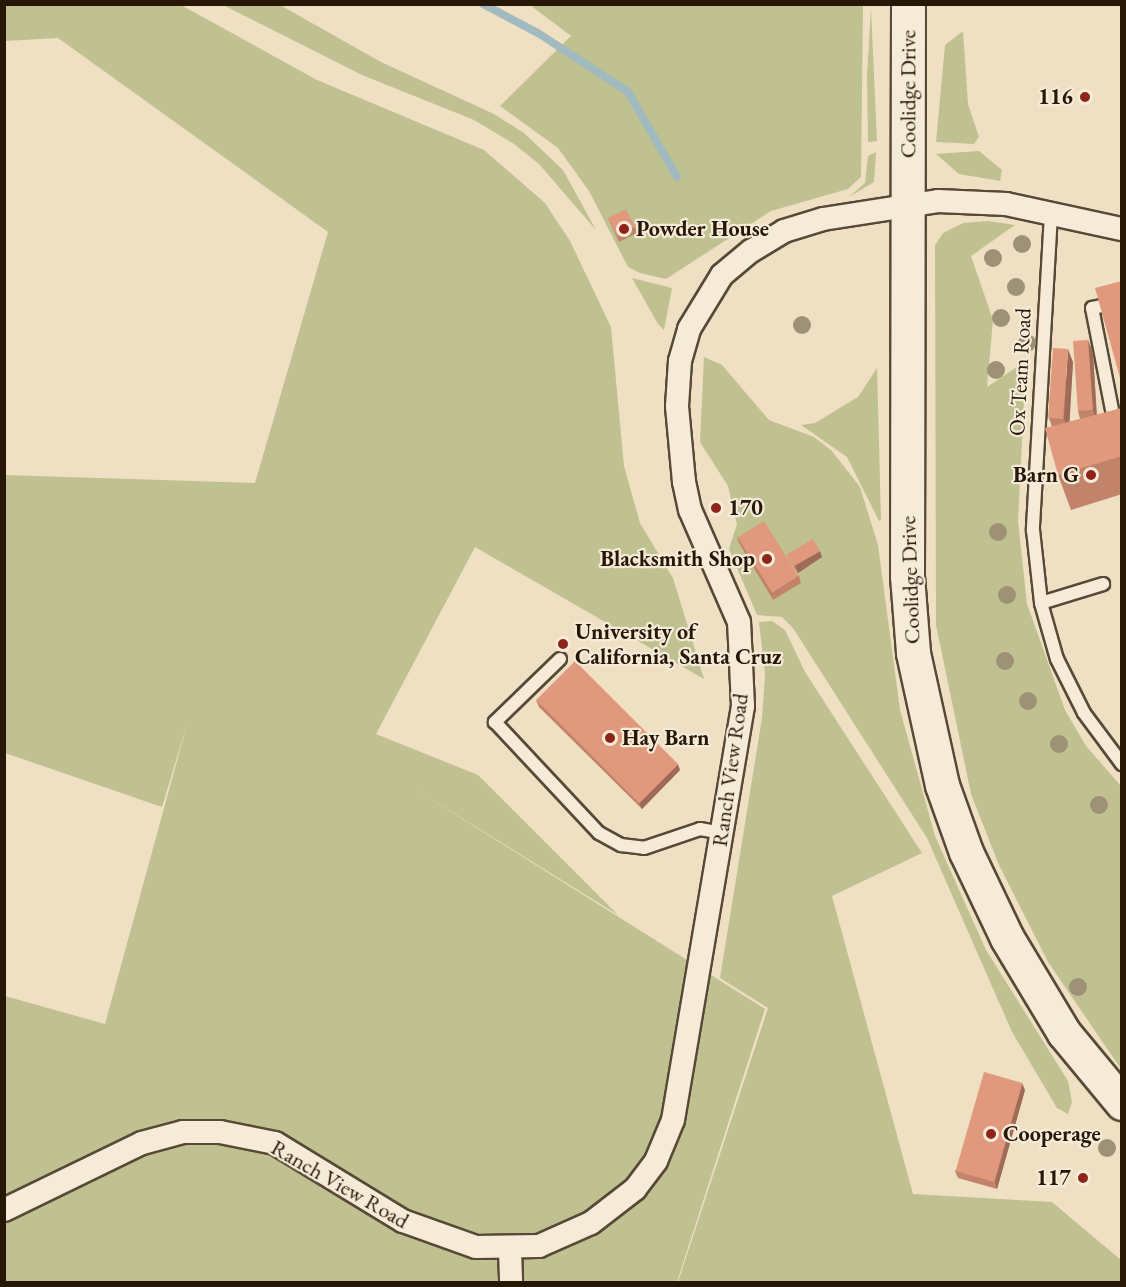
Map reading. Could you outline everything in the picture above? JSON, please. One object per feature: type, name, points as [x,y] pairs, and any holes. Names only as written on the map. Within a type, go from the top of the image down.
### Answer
[{"type":"main road","name":"Coolidge Drive","points":[[908,4],[907,576],[913,654],[927,724],[966,852],[1007,938],[1064,1034],[1122,1103]]},
{"type":"street","name":"Ranch View Road","points":[[4,1210],[142,1143],[183,1132],[220,1132],[274,1143],[438,1238],[510,1250],[538,1246],[591,1223],[635,1189],[656,1161],[674,1120],[723,833],[742,706],[742,642],[684,482],[677,406],[685,340],[722,275],[751,251],[784,231],[823,219],[908,206],[1006,204],[1122,229]]},
{"type":"street","points":[[510,1250],[511,1282]]},
{"type":"lane","name":"Ox Team Road","points":[[1051,214],[1033,530],[1041,603],[1056,659],[1084,713],[1122,764]]},
{"type":"lane","points":[[1106,432],[1116,429],[1092,308],[1122,302]]},
{"type":"lane","points":[[1041,603],[1103,584]]},
{"type":"lane","points":[[560,659],[495,722],[599,833],[621,845],[644,848],[700,829],[723,833]]},
{"type":"green space","points":[[5,5],[181,5],[317,80],[484,150],[545,203],[570,241],[611,327],[624,466],[640,523],[673,578],[704,679],[475,547],[376,734],[478,775],[618,915],[410,786],[765,1009],[677,1282],[5,1282],[5,996],[105,1024],[187,724],[162,807],[5,753],[5,475],[255,483],[328,232],[58,38],[5,41]]},
{"type":"green space","points":[[223,5],[280,5],[381,62],[494,114],[524,133],[563,170],[596,230],[539,164],[514,144],[474,120],[362,75]]},
{"type":"green space","points":[[530,5],[863,5],[861,177],[848,189],[771,211],[666,279],[640,273],[628,267],[589,191],[558,148],[500,106],[571,36]]},
{"type":"green space","points":[[871,8],[877,141],[868,142],[867,75]]},
{"type":"green space","points":[[963,31],[968,104],[979,137],[974,144],[936,142],[945,45]]},
{"type":"green space","points":[[979,151],[1002,170],[1000,181],[959,174],[936,154]]},
{"type":"green space","points":[[876,152],[874,182],[849,197],[865,183],[868,156]]},
{"type":"green space","points":[[988,221],[1015,225],[971,256],[993,320],[987,387],[1026,361],[1018,521],[1027,604],[1065,710],[1086,746],[1121,786],[1121,1069],[1048,962],[999,865],[971,794],[936,625],[935,245],[943,233],[963,223]]},
{"type":"green space","points":[[632,278],[672,288],[664,330],[658,324]]},
{"type":"green space","points":[[704,357],[722,365],[769,420],[814,437],[832,451],[860,487],[878,545],[900,710],[935,836],[986,950],[1068,1081],[1072,1102],[1068,1114],[1057,1108],[1012,1032],[927,838],[793,628],[782,617],[757,615],[729,549],[737,524],[728,486],[700,442]]},
{"type":"green space","points":[[877,368],[881,520],[879,521],[847,457],[801,425],[815,423],[858,397]]},
{"type":"green space","points":[[772,621],[785,630],[805,672],[922,853],[832,896],[913,1194],[1052,1202],[1121,1260],[1121,1282],[678,1282],[768,1008],[720,978],[762,718],[765,674],[759,622]]},
{"type":"building","name":"Powder House","points":[[626,209],[635,227],[617,236],[608,218]]},
{"type":"building","points":[[1122,281],[1122,385],[1095,288]]},
{"type":"building","points":[[1088,340],[1093,410],[1078,411],[1073,341]]},
{"type":"building","points":[[1053,348],[1068,349],[1063,419],[1048,418]]},
{"type":"building","points":[[1122,408],[1122,456],[1058,475],[1045,428]]},
{"type":"building","name":"Blacksmith Shop","points":[[764,521],[798,576],[772,593],[738,537]]},
{"type":"building","points":[[813,539],[820,551],[793,567],[786,554]]},
{"type":"building","name":"Hay Barn","points":[[575,661],[678,764],[639,803],[536,700]]},
{"type":"building","name":"Cooperage","points":[[984,1072],[1022,1083],[994,1182],[956,1171]]},
{"type":"waterway","points":[[483,4],[538,33],[628,92],[677,177]]},
{"type":"place","name":"116","points":[[1085,97]]},
{"type":"place","name":"Powder House","points":[[624,229]]},
{"type":"place","name":"Barn G","points":[[1091,475]]},
{"type":"place","name":"170","points":[[716,508]]},
{"type":"place","name":"Blacksmith Shop","points":[[767,559]]},
{"type":"place","name":"University of California, Santa Cruz","points":[[563,644]]},
{"type":"place","name":"Hay Barn","points":[[610,738]]},
{"type":"place","name":"Cooperage","points":[[991,1134]]},
{"type":"place","name":"117","points":[[1083,1178]]}]
